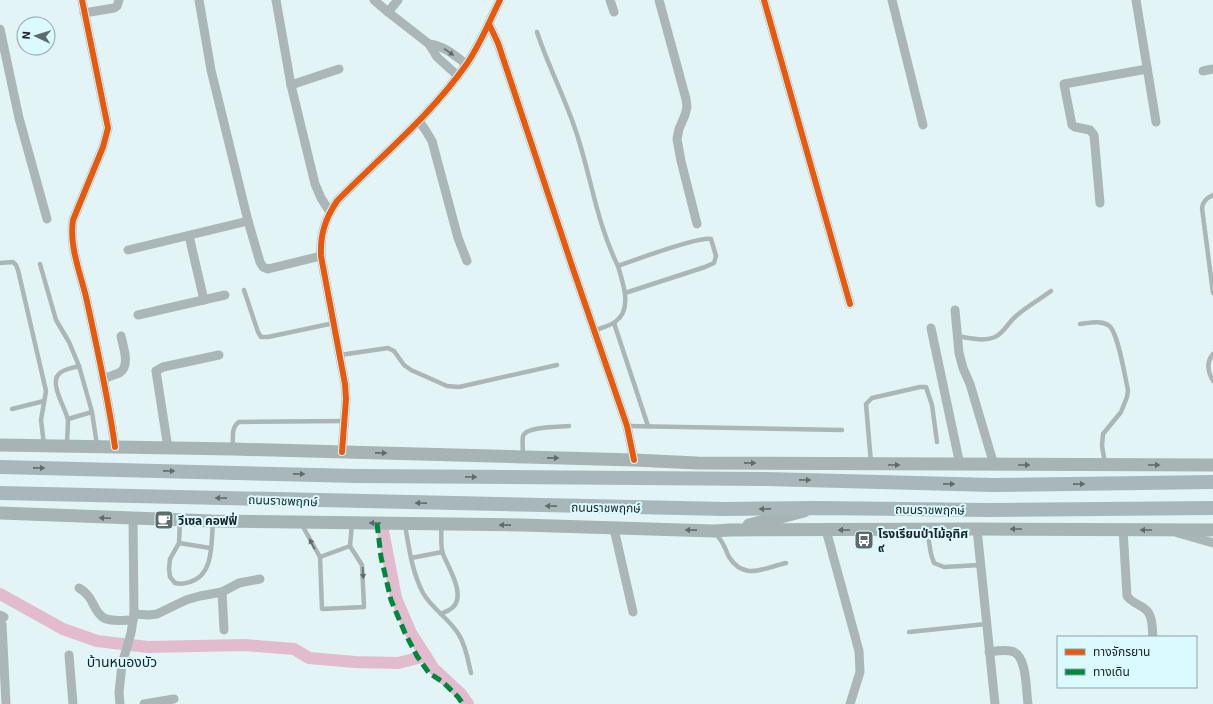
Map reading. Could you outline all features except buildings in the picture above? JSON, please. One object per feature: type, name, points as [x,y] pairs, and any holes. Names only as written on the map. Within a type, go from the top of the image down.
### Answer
[{"type":"main road","points":[[0,445],[232,449],[697,463],[871,465],[1212,465]]},
{"type":"main road","points":[[697,463],[766,479]]},
{"type":"main road","points":[[0,467],[364,476],[766,479],[993,485],[1213,482]]},
{"type":"main road","name":"ถนนราชพฤกษ์","points":[[0,493],[627,508],[989,510],[1213,508]]},
{"type":"main road","points":[[730,530],[818,508]]},
{"type":"main road","name":"ถนนราชพฤกษ์","points":[[0,513],[213,521],[352,524],[404,523],[522,525],[614,529],[730,530]]},
{"type":"main road","points":[[730,530],[1213,530]]},
{"type":"street","points":[[82,0],[108,128],[103,147],[73,220],[71,231],[72,242],[86,297],[111,415],[115,446]]},
{"type":"street","points":[[84,13],[114,8],[117,6],[119,0]]},
{"type":"street","points":[[199,0],[211,70],[248,221],[260,262],[268,269],[321,256]]},
{"type":"street","points":[[276,0],[291,85],[315,184],[321,198],[330,212]]},
{"type":"street","points":[[375,0],[429,44],[437,57],[458,76]]},
{"type":"street","points":[[388,12],[398,0]]},
{"type":"street","points":[[342,452],[346,399],[340,355],[321,256],[322,230],[337,201],[419,121],[458,76],[482,38],[500,0]]},
{"type":"street","points":[[610,0],[614,12]]},
{"type":"street","points":[[659,0],[686,99],[686,111],[677,139],[697,224]]},
{"type":"street","points":[[764,0],[850,304]]},
{"type":"street","points":[[892,0],[923,125]]},
{"type":"street","points":[[1136,0],[1156,122]]},
{"type":"street","points":[[488,24],[498,43],[627,426],[634,460]]},
{"type":"street","points":[[0,35],[47,219]]},
{"type":"street","points":[[429,44],[438,45],[445,48],[466,64]]},
{"type":"street","points":[[291,85],[339,69]]},
{"type":"street","points":[[1100,203],[1094,135],[1090,130],[1072,125],[1064,84],[1147,69]]},
{"type":"street","points":[[1203,71],[1213,69]]},
{"type":"street","points":[[419,121],[432,142],[458,238],[467,261]]},
{"type":"street","points":[[128,250],[248,221]]},
{"type":"street","points":[[189,236],[204,300]]},
{"type":"street","points":[[138,315],[225,295]]},
{"type":"street","points":[[955,310],[959,353],[963,368],[970,384],[994,465]]},
{"type":"street","points":[[931,328],[960,465]]},
{"type":"street","points":[[103,379],[120,372],[125,367],[121,336]]},
{"type":"street","points":[[168,448],[156,371],[163,367],[219,355]]},
{"type":"street","points":[[120,704],[122,664],[131,633],[133,617],[133,519]]},
{"type":"street","points":[[614,529],[633,612]]},
{"type":"street","points":[[977,529],[995,704]]},
{"type":"street","points":[[1123,529],[1127,596],[1130,600],[1148,612],[1151,620],[1153,636]]},
{"type":"street","points":[[826,530],[860,651],[860,672],[850,704]]},
{"type":"street","points":[[1165,530],[1213,543]]},
{"type":"street","points":[[79,588],[85,591],[96,610],[105,618],[133,617],[157,614],[186,600],[222,592],[239,583],[260,578]]},
{"type":"street","points":[[222,592],[224,630]]},
{"type":"street","points":[[2,619],[6,704]]},
{"type":"street","points":[[989,652],[1008,650],[1020,656],[1023,664],[1028,704]]},
{"type":"street","points":[[70,656],[73,704]]},
{"type":"street","points":[[144,704],[174,699]]},
{"type":"lane","points":[[537,32],[545,57],[569,110],[580,142],[606,239],[618,266],[625,293],[624,311],[620,318],[614,323],[594,331]]},
{"type":"lane","points":[[1213,195],[1202,203],[1202,208],[1213,293]]},
{"type":"lane","points":[[618,266],[707,238],[713,243],[716,256],[714,263],[625,293]]},
{"type":"lane","points":[[0,263],[13,262],[18,270],[46,391],[41,420],[44,445]]},
{"type":"lane","points":[[40,264],[56,320],[69,342],[78,366],[92,412],[97,446]]},
{"type":"lane","points":[[244,290],[261,337],[268,337],[334,323]]},
{"type":"lane","points":[[958,336],[978,339],[995,337],[1001,334],[1013,319],[1051,291]]},
{"type":"lane","points":[[1080,324],[1098,322],[1109,325],[1115,333],[1128,390],[1121,412],[1103,434],[1102,446],[1105,465]]},
{"type":"lane","points":[[614,323],[648,426]]},
{"type":"lane","points":[[340,355],[388,348],[394,351],[404,365],[411,370],[435,382],[447,386],[459,387],[557,365]]},
{"type":"lane","points":[[1213,354],[1209,358],[1208,369],[1213,381]]},
{"type":"lane","points":[[67,445],[68,419],[56,382],[58,375],[62,372],[78,366]]},
{"type":"lane","points":[[871,465],[866,404],[872,398],[926,387],[932,405],[937,442]]},
{"type":"lane","points":[[12,409],[44,401]]},
{"type":"lane","points":[[68,419],[92,412]]},
{"type":"lane","points":[[232,449],[233,430],[239,422],[345,421]]},
{"type":"lane","points":[[524,457],[523,436],[526,432],[540,428],[569,426]]},
{"type":"lane","points":[[627,426],[842,430]]},
{"type":"lane","points":[[180,520],[179,544],[170,560],[169,569],[170,577],[175,583],[180,584],[197,579],[203,574],[207,567],[213,521]]},
{"type":"lane","points":[[301,522],[320,558],[322,609],[364,607],[362,565],[350,546],[352,524]]},
{"type":"lane","points":[[404,523],[417,580],[430,603],[459,635],[471,673]]},
{"type":"lane","points":[[441,524],[442,552],[453,577],[457,593],[456,602],[452,608],[441,614]]},
{"type":"lane","points":[[927,530],[934,564],[944,567],[980,565]]},
{"type":"lane","points":[[714,531],[725,546],[728,555],[738,568],[746,572],[786,563]]},
{"type":"lane","points":[[179,544],[210,548]]},
{"type":"lane","points":[[320,558],[350,546]]},
{"type":"lane","points":[[411,558],[442,552]]},
{"type":"lane","points":[[909,632],[986,624]]},
{"type":"waterway","points":[[383,531],[396,598],[411,633],[434,669],[461,694],[468,704]]},
{"type":"waterway","points":[[0,594],[63,629],[97,641],[148,647],[244,645],[294,649],[309,658],[355,662],[398,663],[426,656]]},
{"type":"marked path","points":[[377,523],[381,557],[391,600],[405,633],[417,656],[429,673],[443,682],[463,704]]},
{"type":"cycle path","points":[[82,0],[108,128],[103,147],[73,220],[72,239],[102,372],[115,447]]},
{"type":"cycle path","points":[[342,452],[346,399],[345,384],[321,256],[321,241],[326,221],[337,201],[421,119],[452,84],[476,50],[500,0]]},
{"type":"cycle path","points":[[764,0],[850,304]]},
{"type":"cycle path","points":[[489,24],[498,43],[627,426],[634,460]]},
{"type":"place","name":"วีเซล คอฟฟี่","points":[[164,520]]},
{"type":"place","name":"โรงเรียนป่าไม้อุทิศ ๙","points":[[864,540]]},
{"type":"district","name":"บ้านหนองบัว","points":[[122,661]]}]
